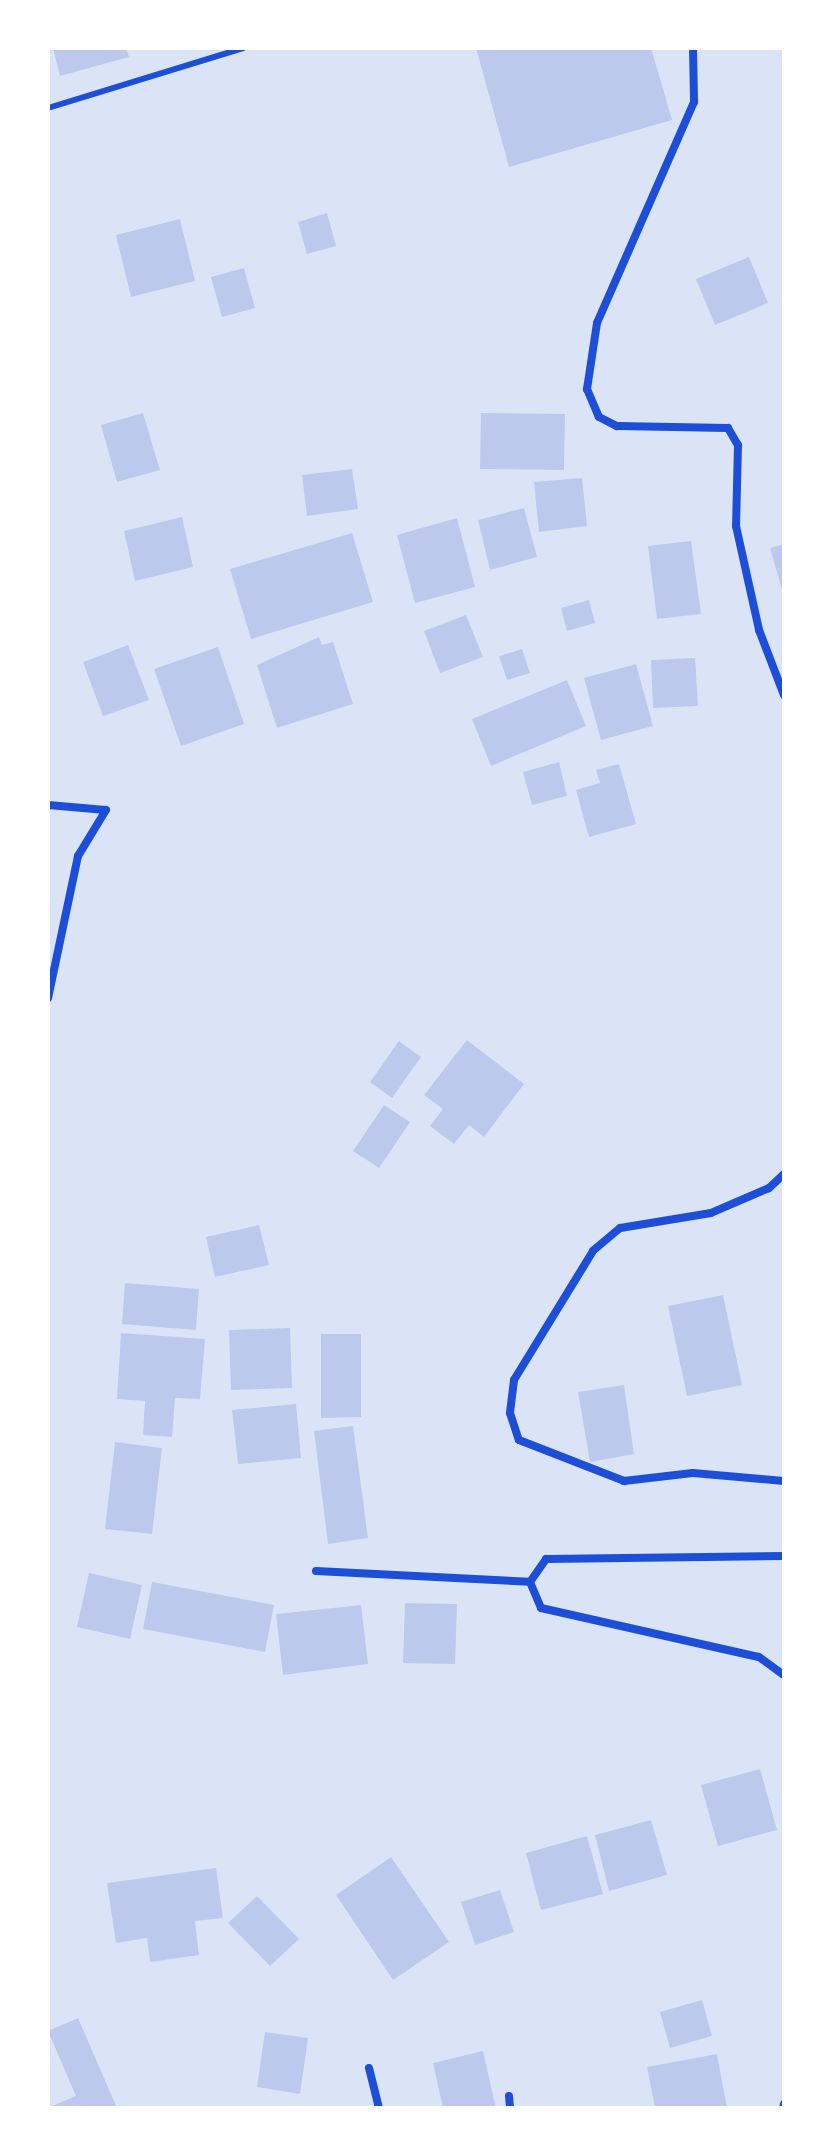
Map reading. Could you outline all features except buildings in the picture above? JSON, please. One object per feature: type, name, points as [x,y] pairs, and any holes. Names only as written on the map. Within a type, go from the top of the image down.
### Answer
[{"type":"street","points":[[693,48],[694,102],[629,236],[585,364],[587,389],[599,417],[617,426],[728,428],[738,445],[736,526],[767,657],[784,695]]},
{"type":"street","points":[[48,805],[106,810],[78,856],[48,998]]},
{"type":"street","points":[[784,1174],[769,1188],[711,1213],[620,1228],[593,1251],[514,1380],[510,1413],[519,1440],[624,1481],[693,1473],[784,1481]]},
{"type":"street","points":[[530,1582],[546,1559],[784,1556]]},
{"type":"street","points":[[316,1571],[530,1582]]},
{"type":"street","points":[[530,1582],[541,1608],[759,1657],[784,1675]]},
{"type":"street","points":[[369,2068],[379,2108]]},
{"type":"street","points":[[509,2096],[510,2108]]},
{"type":"lane","points":[[48,108],[243,48]]},
{"type":"shaded area","points":[[48,48],[784,48],[784,2108],[48,2108]]}]
